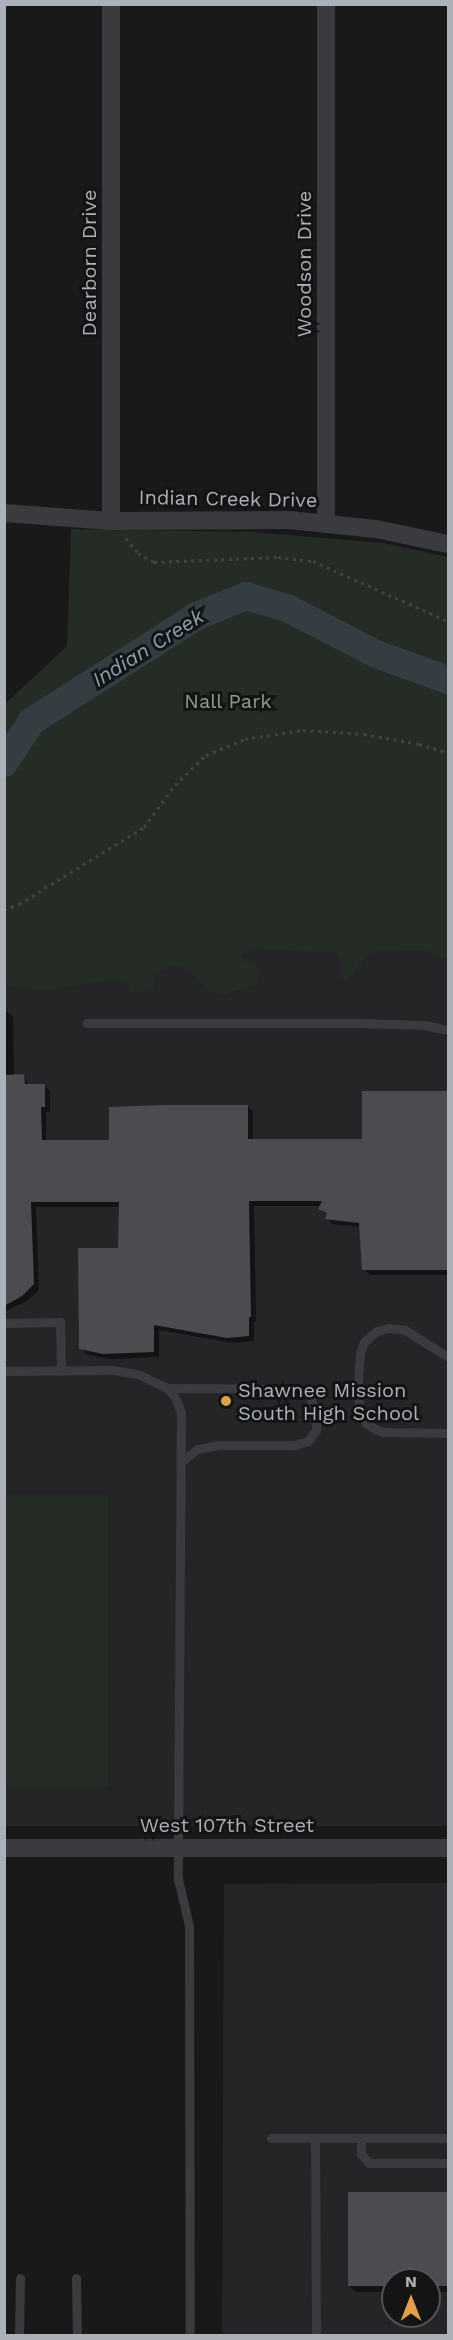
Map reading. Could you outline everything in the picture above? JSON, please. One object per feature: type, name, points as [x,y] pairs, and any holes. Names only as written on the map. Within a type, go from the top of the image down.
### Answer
[{"type":"street","name":"Dearborn Drive","points":[[111,4],[111,521]]},
{"type":"street","name":"Woodson Drive","points":[[326,4],[326,524]]},
{"type":"street","name":"Indian Creek Drive","points":[[4,513],[111,521],[224,518],[326,524],[376,529],[448,544]]},
{"type":"street","name":"West 107th Street","points":[[4,1848],[448,1848]]},
{"type":"lane","points":[[87,1023],[361,1023],[424,1025],[448,1030]]},
{"type":"lane","points":[[4,1323],[60,1322],[61,1371]]},
{"type":"lane","points":[[448,1357],[405,1330],[389,1328],[377,1331],[364,1342],[360,1353],[358,1381],[359,1411],[366,1423],[375,1429],[383,1432],[448,1433]]},
{"type":"lane","points":[[4,1371],[113,1370],[140,1375],[167,1388],[175,1397],[180,1413],[178,1879],[189,1926],[190,2336]]},
{"type":"lane","points":[[167,1388],[298,1389],[309,1395],[316,1412],[316,1430],[308,1440],[294,1445],[219,1444],[197,1449],[181,1462]]},
{"type":"lane","points":[[271,2138],[448,2138]]},
{"type":"lane","points":[[361,2138],[361,2154],[369,2163],[448,2163]]},
{"type":"lane","points":[[315,2139],[316,2336]]},
{"type":"lane","points":[[19,2336],[20,2278]]},
{"type":"lane","points":[[76,2278],[77,2336]]},
{"type":"path","points":[[111,521],[138,553],[153,562],[278,557],[313,561],[448,621]]},
{"type":"path","points":[[4,910],[19,904],[144,827],[175,786],[206,755],[245,739],[303,730],[353,734],[419,744],[448,753]]},
{"type":"shaded area","name":"Shawnee Mission South High School","points":[[4,897],[448,897],[448,1826],[4,1826]]},
{"type":"shaded area","points":[[448,1883],[448,2335],[222,2336],[224,1884]]},
{"type":"green space","name":"Nall Park","points":[[71,529],[252,532],[384,543],[448,557],[448,959],[424,950],[376,951],[367,955],[346,982],[341,977],[340,959],[335,953],[253,948],[241,955],[243,960],[256,966],[260,974],[255,985],[226,994],[209,992],[187,968],[172,965],[154,975],[154,986],[145,993],[132,992],[123,981],[112,980],[47,990],[5,987],[5,704],[67,646]]},
{"type":"green space","points":[[5,1495],[108,1495],[108,1786],[5,1786]]},
{"type":"building","name":"Shawnee Mission South High School","points":[[24,1074],[25,1084],[45,1084],[45,1107],[41,1107],[42,1140],[109,1140],[109,1107],[163,1105],[248,1105],[248,1139],[362,1139],[362,1091],[448,1091],[448,1270],[362,1270],[359,1223],[325,1219],[327,1213],[318,1209],[322,1201],[249,1201],[251,1317],[249,1317],[249,1336],[227,1338],[154,1325],[154,1352],[103,1354],[79,1349],[78,1248],[118,1248],[119,1202],[31,1202],[34,1284],[22,1296],[4,1306],[4,1075]]},
{"type":"building","points":[[348,2192],[448,2192],[448,2286],[441,2286],[441,2268],[381,2268],[381,2286],[348,2286]]},
{"type":"waterway","name":"Indian Creek","points":[[4,763],[32,721],[197,616],[246,596],[287,608],[376,654],[448,680]]},
{"type":"place","name":"Shawnee Mission South High School","points":[[226,1401]]}]
